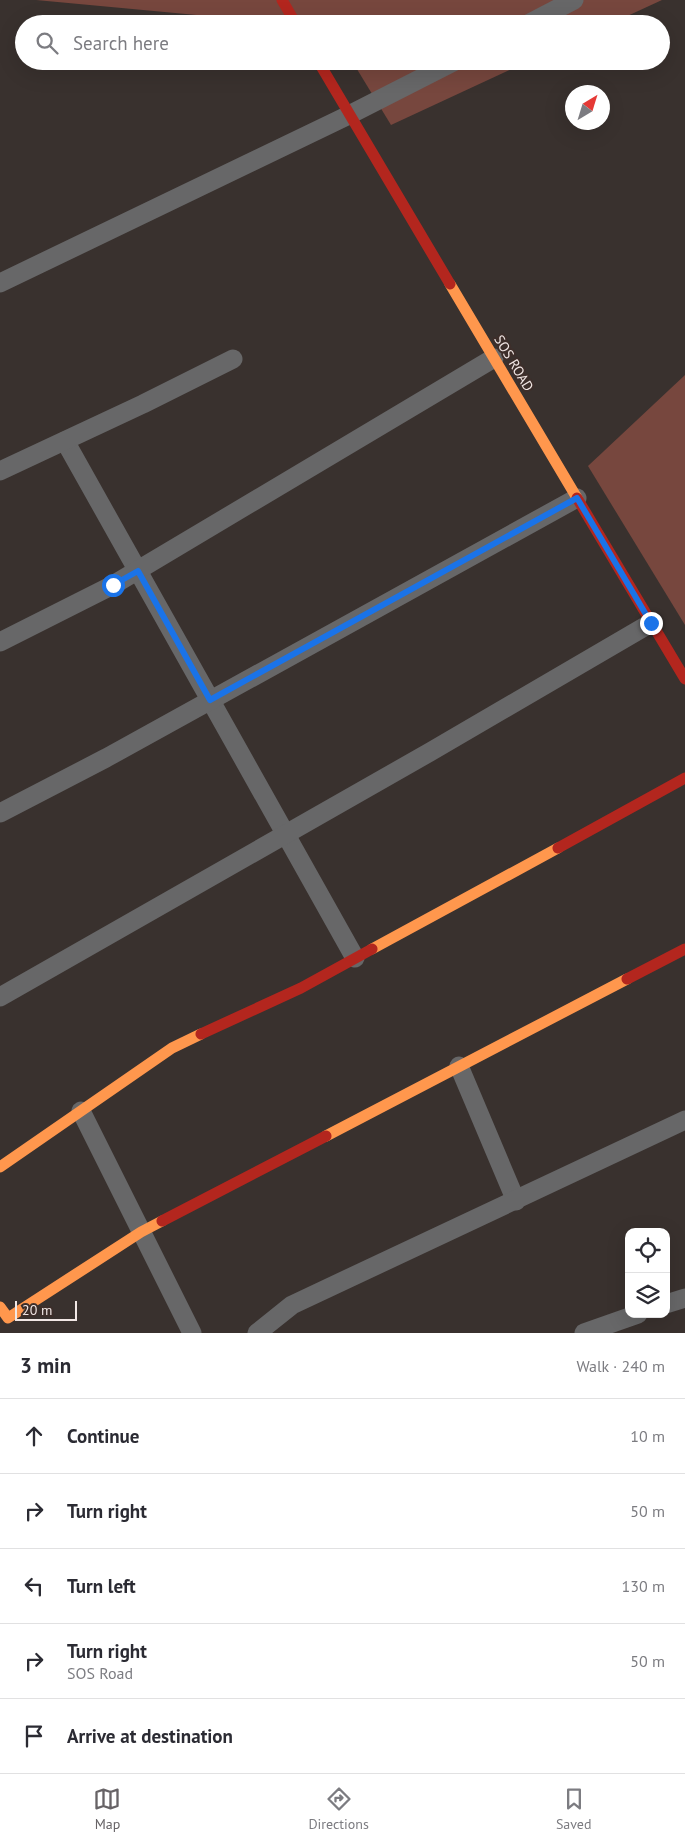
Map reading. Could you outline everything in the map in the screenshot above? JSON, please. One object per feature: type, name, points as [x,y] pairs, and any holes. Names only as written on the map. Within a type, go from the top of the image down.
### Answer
[{"type":"street","points":[[282,0],[291,15]]},
{"type":"street","points":[[545,15],[574,0]]},
{"type":"street","name":"SOS ROAD","points":[[323,70],[685,680]]},
{"type":"street","points":[[0,283],[350,115],[438,70]]},
{"type":"street","points":[[0,471],[143,404],[233,358]]},
{"type":"street","points":[[0,642],[138,571],[494,358]]},
{"type":"street","points":[[65,441],[355,958]]},
{"type":"street","points":[[0,813],[106,758],[577,498]]},
{"type":"street","points":[[0,997],[651,623]]},
{"type":"street","points":[[0,1167],[172,1048],[301,988],[685,778]]},
{"type":"street","points":[[0,1308],[8,1318],[141,1232],[685,949]]},
{"type":"street","points":[[459,1066],[516,1200]]},
{"type":"street","points":[[82,1111],[192,1333]]},
{"type":"street","points":[[257,1333],[292,1305],[685,1120]]},
{"type":"street","points":[[670,1303],[685,1298]]},
{"type":"street","points":[[584,1333],[627,1318]]},
{"type":"shaded area","points":[[36,0],[662,0],[630,15],[196,15]]},
{"type":"shaded area","points":[[357,70],[510,70],[391,125]]},
{"type":"shaded area","points":[[685,375],[685,625],[588,466]]},
{"type":"traffic: slow","points":[[450,284],[577,498]]},
{"type":"traffic: slow","points":[[372,949],[558,848]]},
{"type":"traffic: slow","points":[[326,1136],[627,979]]},
{"type":"traffic: slow","points":[[0,1167],[172,1048],[201,1034]]},
{"type":"traffic: slow","points":[[0,1307],[8,1318],[141,1232],[162,1221]]},
{"type":"traffic: jam","points":[[282,0],[291,15]]},
{"type":"traffic: jam","points":[[323,70],[450,284]]},
{"type":"traffic: jam","points":[[577,498],[685,679]]},
{"type":"traffic: jam","points":[[558,848],[685,778]]},
{"type":"traffic: jam","points":[[201,1034],[301,988],[372,949]]},
{"type":"traffic: jam","points":[[627,979],[685,949]]},
{"type":"traffic: jam","points":[[162,1221],[326,1136]]},
{"type":"route","points":[[113,585],[138,571],[210,700],[577,498],[651,623]]}]
